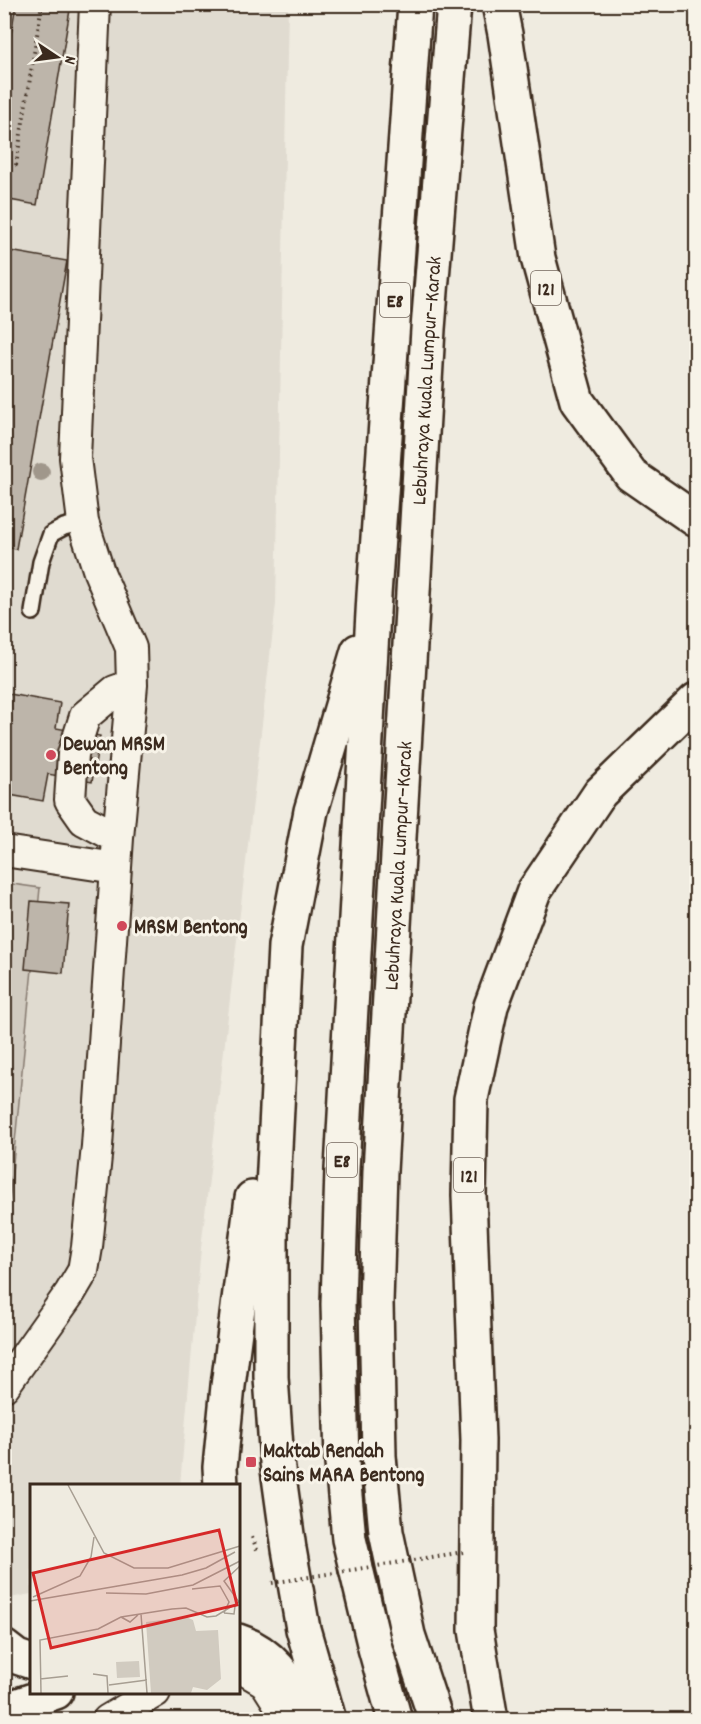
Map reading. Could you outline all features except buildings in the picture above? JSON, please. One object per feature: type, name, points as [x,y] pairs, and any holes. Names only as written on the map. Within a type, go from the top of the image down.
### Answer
[{"type":"highway","name":"Lebuhraya Kuala Lumpur–Karak","points":[[396,1719],[369,1626],[349,1539],[342,1463],[338,1304],[342,1169],[374,595],[415,4]]},
{"type":"highway","name":"Lebuhraya Kuala Lumpur–Karak","points":[[436,1719],[408,1635],[386,1532],[379,1456],[376,1303],[380,1159],[427,341],[453,4]]},
{"type":"highway","name":"121","points":[[499,4],[538,258],[577,401],[631,475],[696,520]]},
{"type":"highway","points":[[221,1484],[220,1467],[227,1398],[249,1231],[270,1013],[311,811],[374,595]]},
{"type":"highway","name":"121","points":[[491,1719],[476,1630],[478,1440],[469,1196],[471,1099],[491,1006],[534,891],[600,793],[696,700]]},
{"type":"highway","points":[[285,946],[271,1229],[270,1377],[277,1462],[289,1549],[303,1629],[329,1719]]},
{"type":"highway","points":[[240,1642],[267,1656],[281,1671],[310,1719]]},
{"type":"highway","points":[[4,1647],[17,1657],[30,1661]]},
{"type":"highway","points":[[4,1710],[50,1694]]},
{"type":"street","points":[[4,1386],[83,1271],[97,1146],[118,838],[132,685],[131,648],[99,572],[83,522],[75,458],[96,4]]},
{"type":"street","points":[[118,838],[84,820],[70,800],[73,754],[85,716],[115,691],[132,685]]},
{"type":"street","points":[[4,851],[116,868]]},
{"type":"street","points":[[240,1667],[265,1682],[289,1719]]},
{"type":"street","points":[[108,1719],[152,1694]]},
{"type":"lane","points":[[33,612],[41,562],[51,534],[64,527],[83,522]]},
{"type":"path","points":[[4,163],[16,165],[42,4]]},
{"type":"path","points":[[272,1583],[463,1552]]},
{"type":"shaded area","name":"MRSM Bentong","points":[[5,5],[288,5],[276,604],[201,1248],[180,1484],[30,1484],[30,1594],[5,1599]]},
{"type":"shaded area","points":[[5,883],[40,888],[5,1244]]},
{"type":"place","name":"Dewan MRSM Bentong","points":[[51,755]]},
{"type":"place","name":"MRSM Bentong","points":[[122,926]]},
{"type":"place","name":"Maktab Rendah Sains MARA Bentong","points":[[251,1462]]}]
